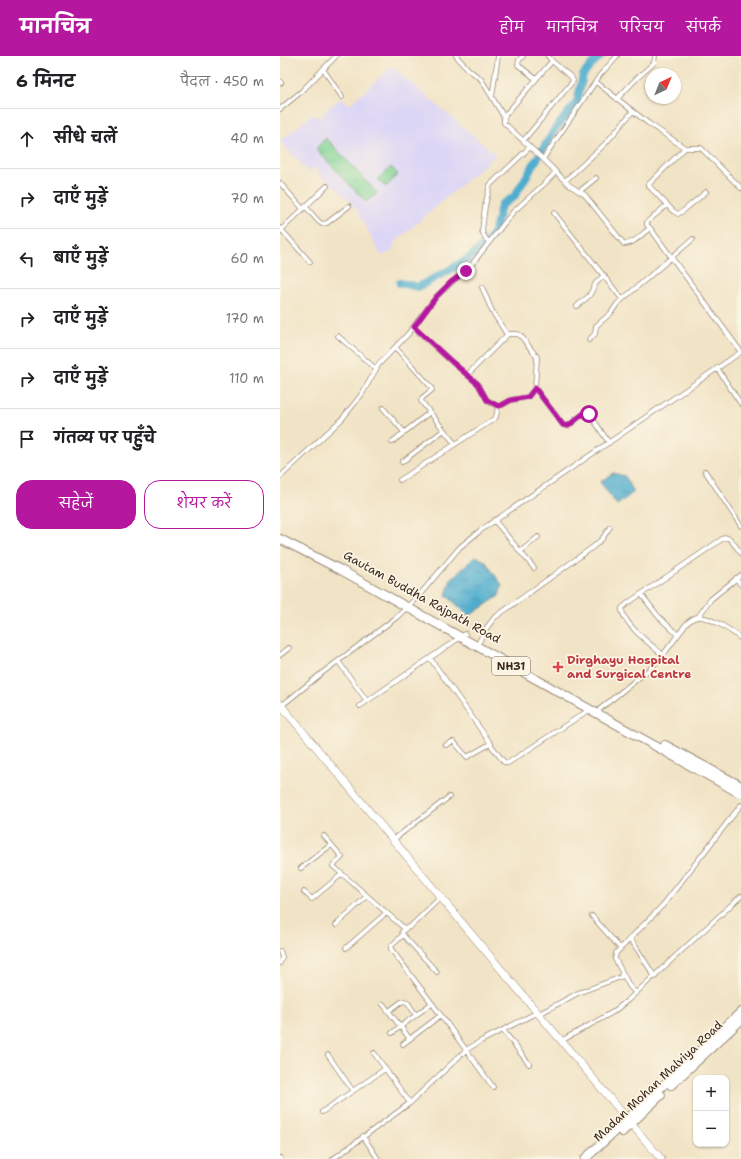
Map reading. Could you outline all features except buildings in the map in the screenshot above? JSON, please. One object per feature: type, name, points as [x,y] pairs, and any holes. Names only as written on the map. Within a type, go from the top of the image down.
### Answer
[{"type":"highway","name":"Gautam Buddha Rajpath Road","points":[[280,534],[321,554],[463,636],[478,642],[741,786]]},
{"type":"highway","name":"NH31","points":[[280,539],[410,605]]},
{"type":"highway","name":"NH31","points":[[463,636],[589,710],[697,768],[741,794]]},
{"type":"highway","points":[[585,1159],[630,1121],[741,1012]]},
{"type":"highway","name":"Madan Mohan Malviya Road","points":[[591,1159],[630,1121],[741,1020]]},
{"type":"main road","points":[[281,706],[661,1159]]},
{"type":"street","points":[[280,109],[302,91],[336,56]]},
{"type":"street","points":[[456,56],[469,70],[481,79],[504,117],[504,122],[565,181],[580,191],[588,199],[624,244],[634,241],[650,228]]},
{"type":"street","points":[[492,98],[498,56]]},
{"type":"street","points":[[523,56],[519,60],[518,65],[536,79]]},
{"type":"street","points":[[523,140],[573,80],[548,56]]},
{"type":"street","points":[[542,158],[596,82],[617,56]]},
{"type":"street","points":[[617,99],[654,63],[655,56]]},
{"type":"street","points":[[504,117],[552,61]]},
{"type":"street","points":[[323,69],[342,97]]},
{"type":"street","points":[[596,82],[633,111],[685,148],[701,148],[741,188]]},
{"type":"street","points":[[565,181],[605,144],[633,111]]},
{"type":"street","points":[[487,240],[482,231],[485,206],[490,185],[530,147]]},
{"type":"street","points":[[685,148],[648,185],[676,214],[680,213],[706,192]]},
{"type":"street","points":[[280,477],[342,419],[362,394],[376,369],[414,327],[436,297],[472,264],[487,240],[513,212],[556,172]]},
{"type":"street","points":[[580,191],[596,178]]},
{"type":"street","points":[[280,183],[322,224],[327,223],[349,206]]},
{"type":"street","points":[[310,262],[281,230],[327,186]]},
{"type":"street","points":[[281,706],[397,617],[410,605],[460,548],[494,520],[741,352],[647,225],[647,222],[667,205]]},
{"type":"street","points":[[554,213],[622,299]]},
{"type":"street","points":[[589,340],[595,334],[596,326],[611,313],[622,299],[693,239]]},
{"type":"street","points":[[577,306],[588,296],[596,282],[604,275]]},
{"type":"street","points":[[482,287],[492,311],[508,334]]},
{"type":"street","points":[[414,327],[452,362],[468,374],[478,384],[487,400],[498,406],[511,400],[528,397],[535,388],[537,358],[521,336],[518,334],[508,334],[468,374]]},
{"type":"street","points":[[338,336],[376,369]]},
{"type":"street","points":[[395,347],[432,388],[432,390],[421,400],[455,444]]},
{"type":"street","points":[[717,368],[741,404]]},
{"type":"street","points":[[535,388],[563,425],[568,426],[583,414],[589,414],[609,443]]},
{"type":"street","points":[[400,480],[496,417],[498,406]]},
{"type":"street","points":[[383,408],[404,432]]},
{"type":"street","points":[[392,442],[430,412]]},
{"type":"street","points":[[402,462],[444,430]]},
{"type":"street","points":[[705,471],[741,526]]},
{"type":"street","points":[[494,520],[534,568]]},
{"type":"street","points":[[478,642],[487,626],[494,618],[594,547],[602,539],[610,527]]},
{"type":"street","points":[[520,552],[538,536]]},
{"type":"street","points":[[663,655],[638,633],[622,613],[624,606],[725,537],[730,539],[741,553]]},
{"type":"street","points":[[698,617],[712,599],[741,575]]},
{"type":"street","points":[[736,578],[741,585]]},
{"type":"street","points":[[641,594],[658,616],[678,635]]},
{"type":"street","points":[[600,709],[651,668],[692,619],[698,617],[705,618],[726,627],[741,639]]},
{"type":"street","points":[[360,706],[463,636]]},
{"type":"street","points":[[280,655],[289,648]]},
{"type":"street","points":[[430,658],[504,762],[508,763],[589,710]]},
{"type":"street","points":[[338,661],[367,701]]},
{"type":"street","points":[[446,745],[454,742],[467,757],[488,744],[492,745]]},
{"type":"street","points":[[393,840],[449,797]]},
{"type":"street","points":[[636,993],[630,986],[614,956],[620,948],[663,905],[741,805]]},
{"type":"street","points":[[324,836],[342,857],[333,866],[401,926],[406,928]]},
{"type":"street","points":[[301,868],[331,844]]},
{"type":"street","points":[[304,892],[312,899],[342,874]]},
{"type":"street","points":[[336,925],[367,896]]},
{"type":"street","points":[[561,1041],[613,1012],[655,977],[741,896]]},
{"type":"street","points":[[441,897],[402,932],[403,935],[391,946],[391,949],[493,1087]]},
{"type":"street","points":[[346,948],[386,913]]},
{"type":"street","points":[[592,916],[620,948]]},
{"type":"street","points":[[403,935],[437,972]]},
{"type":"street","points":[[630,938],[655,977]]},
{"type":"street","points":[[280,952],[282,957],[280,963]]},
{"type":"street","points":[[333,1159],[410,1103],[466,1050],[503,1030],[585,990],[621,977],[622,972]]},
{"type":"street","points":[[389,1011],[401,1002],[405,1001],[416,1015]]},
{"type":"street","points":[[383,1004],[410,1039]]},
{"type":"street","points":[[392,1032],[432,1004]]},
{"type":"street","points":[[403,1044],[441,1015]]},
{"type":"street","points":[[503,1030],[529,1064]]},
{"type":"street","points":[[374,1053],[410,1103]]},
{"type":"street","points":[[328,1055],[353,1091]]},
{"type":"street","points":[[322,1112],[385,1069]]},
{"type":"street","points":[[363,1136],[378,1159]]},
{"type":"shaded area","points":[[390,65],[496,155],[395,242],[392,252],[381,256],[356,208],[338,189],[326,181],[314,167],[309,173],[280,141],[313,114],[320,118],[330,106],[343,98],[349,105],[386,72]]},
{"type":"green space","points":[[326,138],[377,193],[366,202],[316,149]]},
{"type":"green space","points":[[391,167],[398,174],[386,187],[378,179]]},
{"type":"water","points":[[613,473],[625,476],[634,492],[617,505],[600,482]]},
{"type":"water","points":[[476,556],[485,561],[502,585],[499,596],[469,616],[446,595],[451,579]]},
{"type":"waterway","points":[[400,283],[418,287],[472,256],[489,239],[495,229],[501,205],[514,197],[555,129],[577,102],[583,75],[601,56]]},
{"type":"place","name":"Dirghayu Hospital and Surgical Centre","points":[[558,667]]},
{"type":"route","points":[[466,271],[443,289],[414,327],[452,362],[468,374],[482,389],[487,400],[491,403],[498,406],[516,398],[528,397],[535,388],[563,425],[568,426],[583,414],[589,414]]}]
